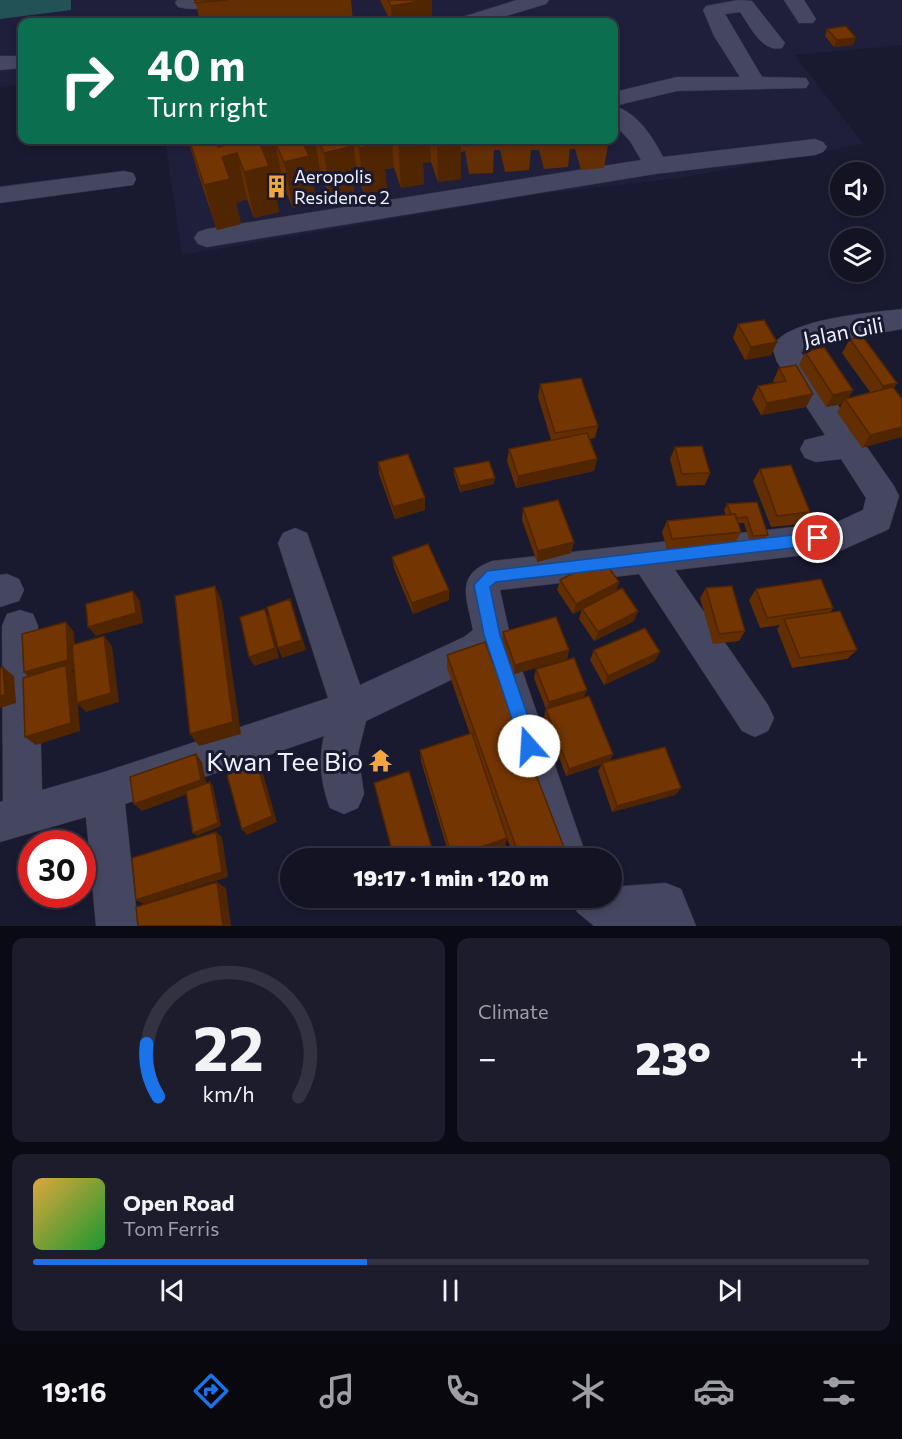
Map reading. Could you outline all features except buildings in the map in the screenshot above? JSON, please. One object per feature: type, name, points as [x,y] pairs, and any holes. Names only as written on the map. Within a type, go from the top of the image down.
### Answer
[{"type":"street","points":[[185,8],[220,0]]},
{"type":"street","points":[[479,18],[539,0]]},
{"type":"street","points":[[794,0],[806,19]]},
{"type":"street","points":[[754,82],[712,11],[715,8],[745,5],[774,43]]},
{"type":"street","points":[[0,63],[18,62]]},
{"type":"street","points":[[618,98],[676,84],[798,83]]},
{"type":"street","points":[[618,116],[630,125],[648,147],[655,166]]},
{"type":"street","points":[[207,238],[655,166],[815,147]]},
{"type":"street","points":[[0,195],[124,179]]},
{"type":"street","name":"Jalan Gili","points":[[849,445],[787,354],[786,347],[793,340],[809,335],[902,319]]},
{"type":"street","points":[[564,848],[492,635],[482,585],[492,576],[840,536],[877,519],[883,496],[849,445],[816,449]]},
{"type":"street","points":[[294,543],[350,709],[339,753],[344,794]]},
{"type":"street","points":[[647,557],[755,718]]},
{"type":"street","points":[[20,626],[12,819],[104,792],[350,709],[477,649],[492,635]]},
{"type":"street","points":[[104,792],[117,926]]},
{"type":"street","points":[[604,908],[606,910],[666,904],[675,926]]},
{"type":"shaded area","points":[[0,0],[902,0],[902,45],[795,55],[863,144],[680,178],[540,194],[182,255],[166,144],[618,144],[618,18],[18,18],[18,85],[0,87]]},
{"type":"shaded area","points":[[0,0],[71,0],[71,10],[0,19]]},
{"type":"place","name":"Aeropolis Residence 2","points":[[276,186]]},
{"type":"place","name":"Kwan Tee Bio","points":[[381,760]]},
{"type":"route","points":[[529,746],[492,635],[482,585],[492,576],[818,538]]}]
